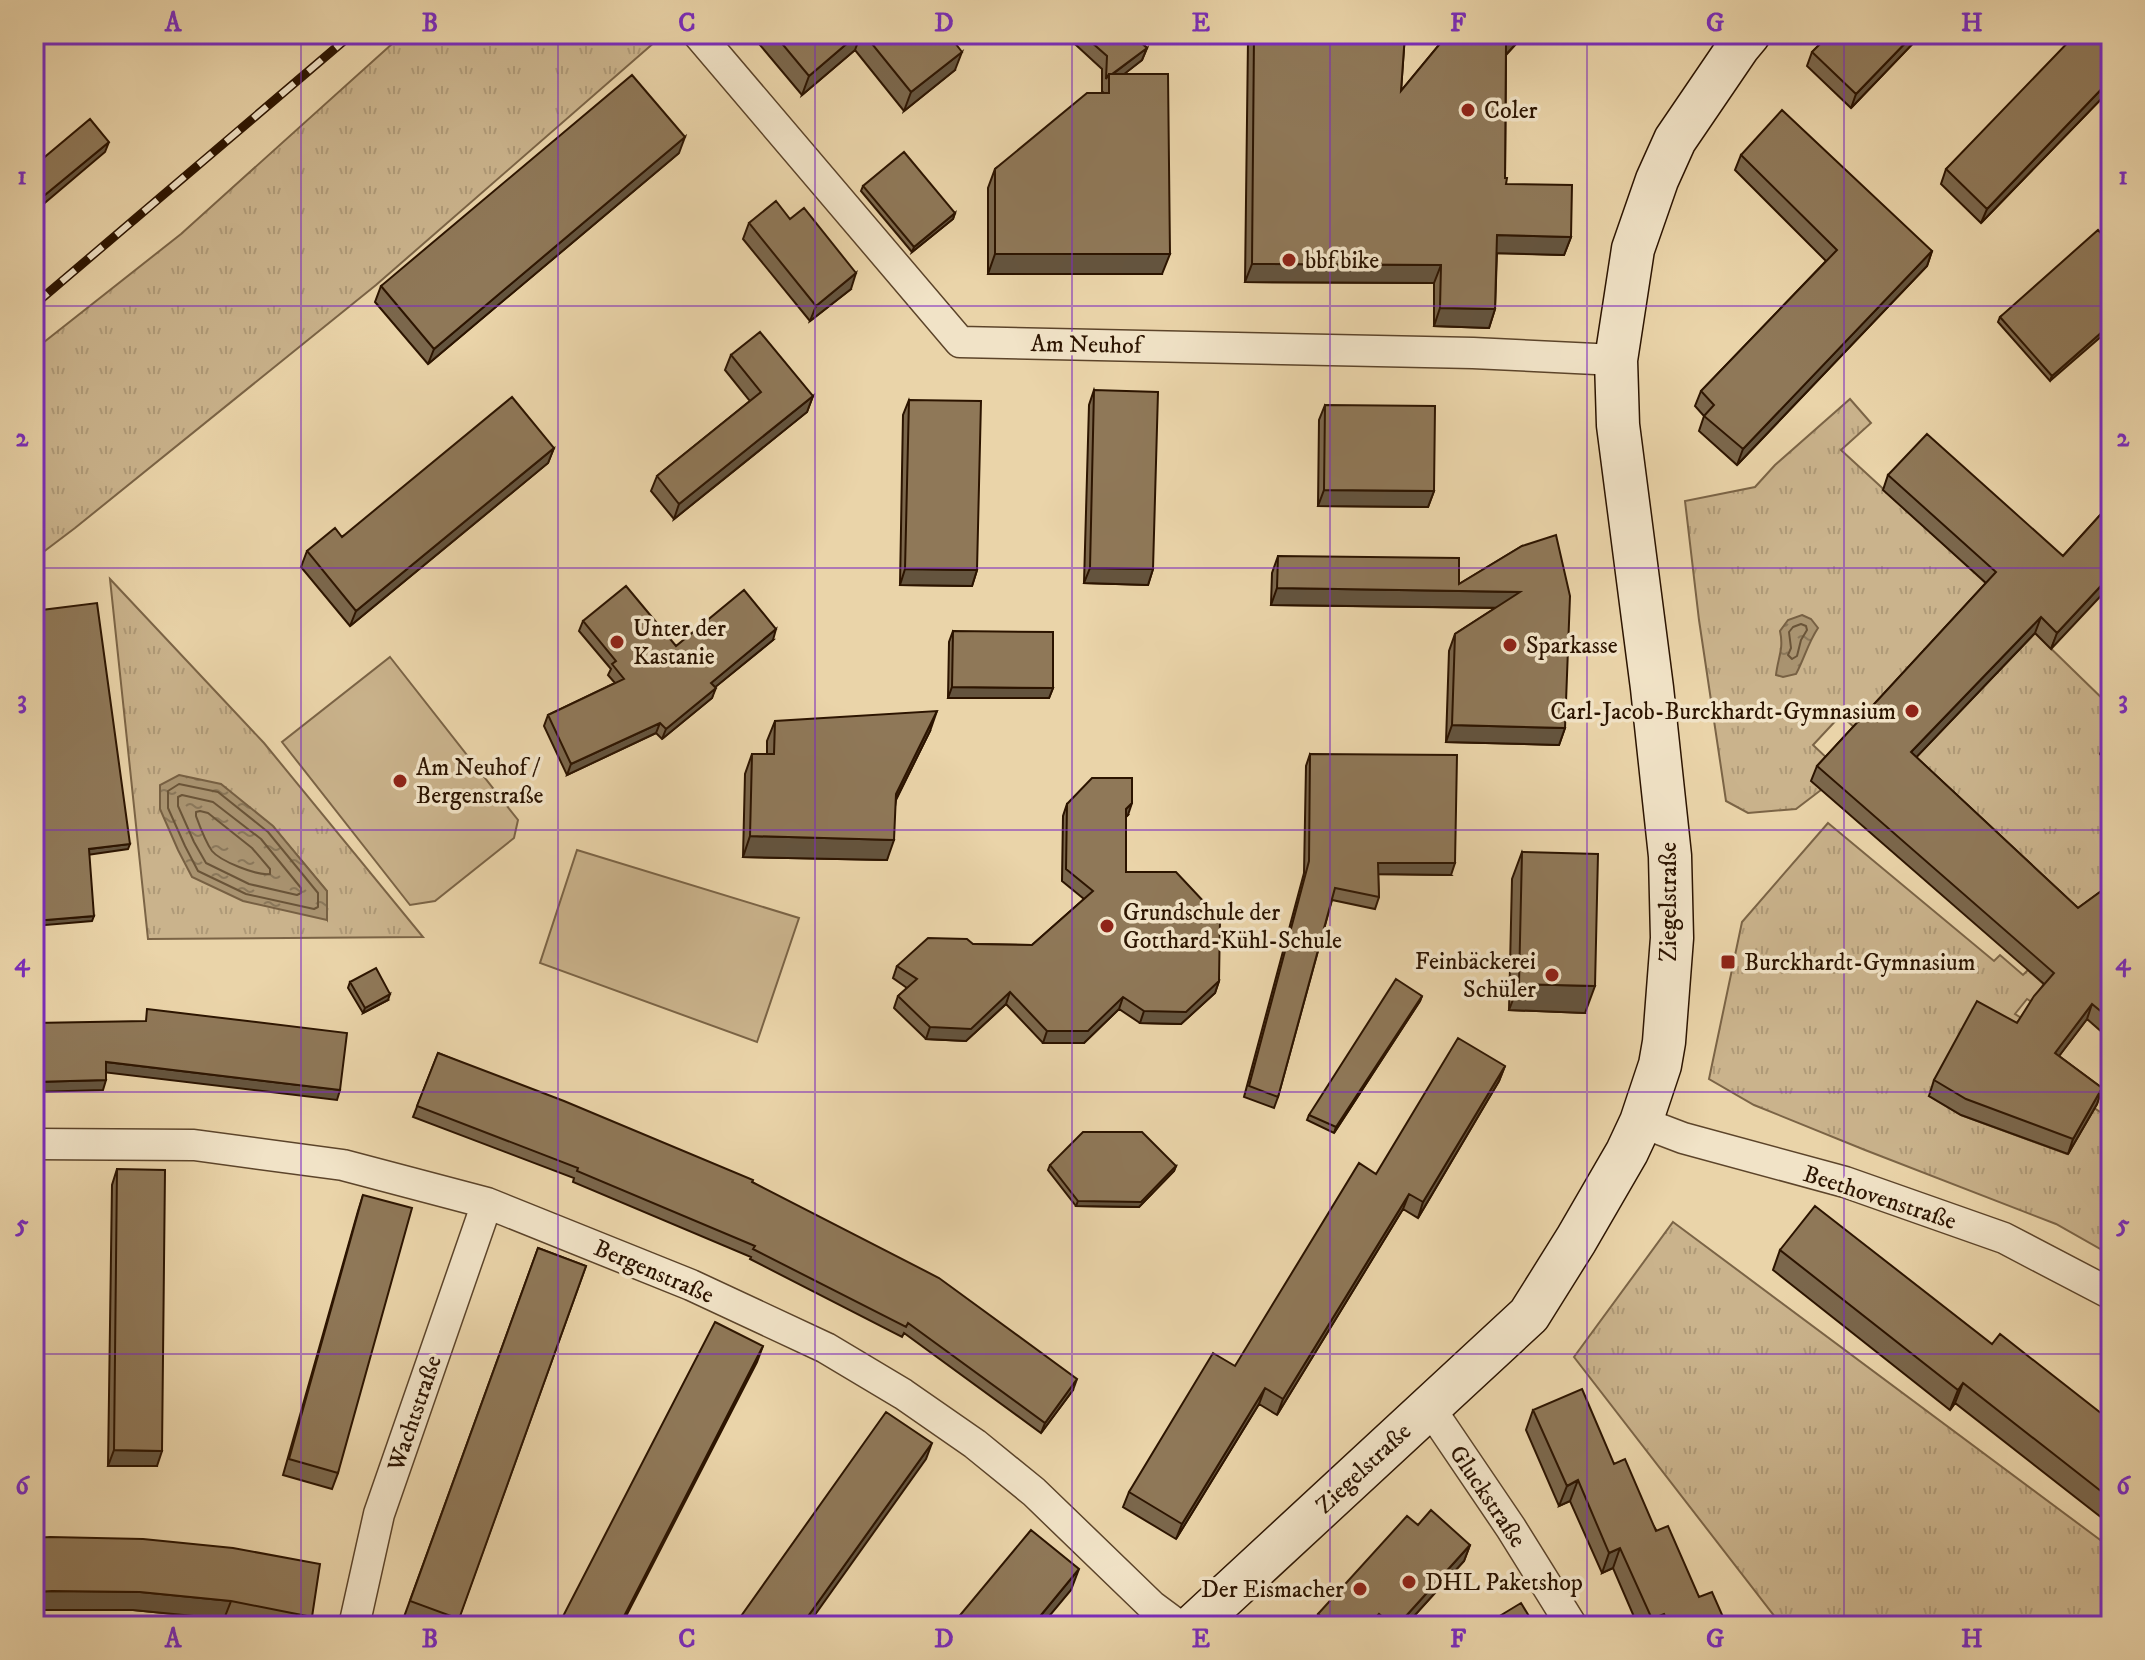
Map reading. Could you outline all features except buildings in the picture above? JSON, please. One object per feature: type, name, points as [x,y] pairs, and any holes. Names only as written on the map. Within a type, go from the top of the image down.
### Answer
[{"type":"main road","name":"Ziegelstraße","points":[[1193,1626],[1529,1315],[1576,1240],[1641,1122],[1660,1065],[1664,1042],[1672,938],[1670,856],[1618,425],[1616,360],[1633,249],[1657,180],[1675,140],[1749,34]]},
{"type":"street","name":"Am Neuhof","points":[[698,34],[960,342],[1224,346],[1616,360]]},
{"type":"street","name":"Beethovenstraße","points":[[1641,1122],[1697,1143],[1845,1182],[2004,1238],[2111,1294]]},
{"type":"street","name":"Bergenstraße","points":[[34,1144],[210,1147],[343,1165],[487,1203],[691,1285],[826,1348],[903,1394],[975,1444],[1034,1492],[1152,1606],[1179,1626]]},
{"type":"street","name":"Wachtstraße","points":[[354,1626],[379,1514],[487,1203]]},
{"type":"street","name":"Gluckstraße","points":[[1429,1407],[1511,1528],[1572,1626]]},
{"type":"green space","points":[[403,34],[664,34],[376,285],[34,559],[34,350],[181,234]]},
{"type":"green space","points":[[1850,399],[1871,423],[1841,450],[1991,588],[1858,731],[1841,715],[1813,745],[1830,761],[1821,790],[1796,809],[1748,813],[1726,801],[1685,501],[1755,487],[1775,465]]},
{"type":"green space","points":[[110,579],[264,743],[423,937],[148,939]],"holes":[[[273,827],[327,891],[327,919]]]},
{"type":"green space","points":[[2035,633],[2111,707],[2111,895],[2073,924],[1906,768]]},
{"type":"green space","name":"Am Neuhof / Bergenstraße","points":[[390,657],[518,820],[514,838],[435,901],[410,905],[282,742]]},
{"type":"green space","points":[[1828,823],[1994,961],[2000,955],[2023,975],[2028,970],[2048,988],[2035,1004],[2027,999],[2015,1014],[2023,1019],[1929,1096],[1961,1115],[2067,1154],[2094,1108],[2111,1119],[2111,1255],[2056,1224],[1754,1105],[1709,1079],[1742,922]]},
{"type":"green space","points":[[577,850],[799,918],[757,1042],[540,963]]},
{"type":"green space","points":[[1673,1222],[2111,1548],[2111,1626],[1782,1626],[1574,1357]]},
{"type":"water","points":[[1802,615],[1811,619],[1818,628],[1796,674],[1776,675],[1781,648],[1780,631],[1788,620]]},
{"type":"water","points":[[179,775],[221,784],[273,826],[327,891],[327,920],[243,901],[192,877],[160,809],[160,785]]},
{"type":"railway","points":[[34,305],[352,34]]},
{"type":"place","name":"Coler","points":[[1468,110]]},
{"type":"place","name":"bbf bike","points":[[1289,260]]},
{"type":"place","name":"Unter der Kastanie","points":[[617,642]]},
{"type":"place","name":"Sparkasse","points":[[1510,645]]},
{"type":"place","name":"Carl-Jacob-Burckhardt-Gymnasium","points":[[1912,711]]},
{"type":"place","name":"Am Neuhof / Bergenstraße","points":[[400,781]]},
{"type":"place","name":"Grundschule der Gotthard-Kühl-Schule","points":[[1107,926]]},
{"type":"place","name":"Burckhardt-Gymnasium","points":[[1728,962]]},
{"type":"place","name":"Feinbäckerei Schüler","points":[[1552,975]]},
{"type":"place","name":"DHL Paketshop","points":[[1409,1582]]},
{"type":"place","name":"Der Eismacher","points":[[1360,1589]]}]
